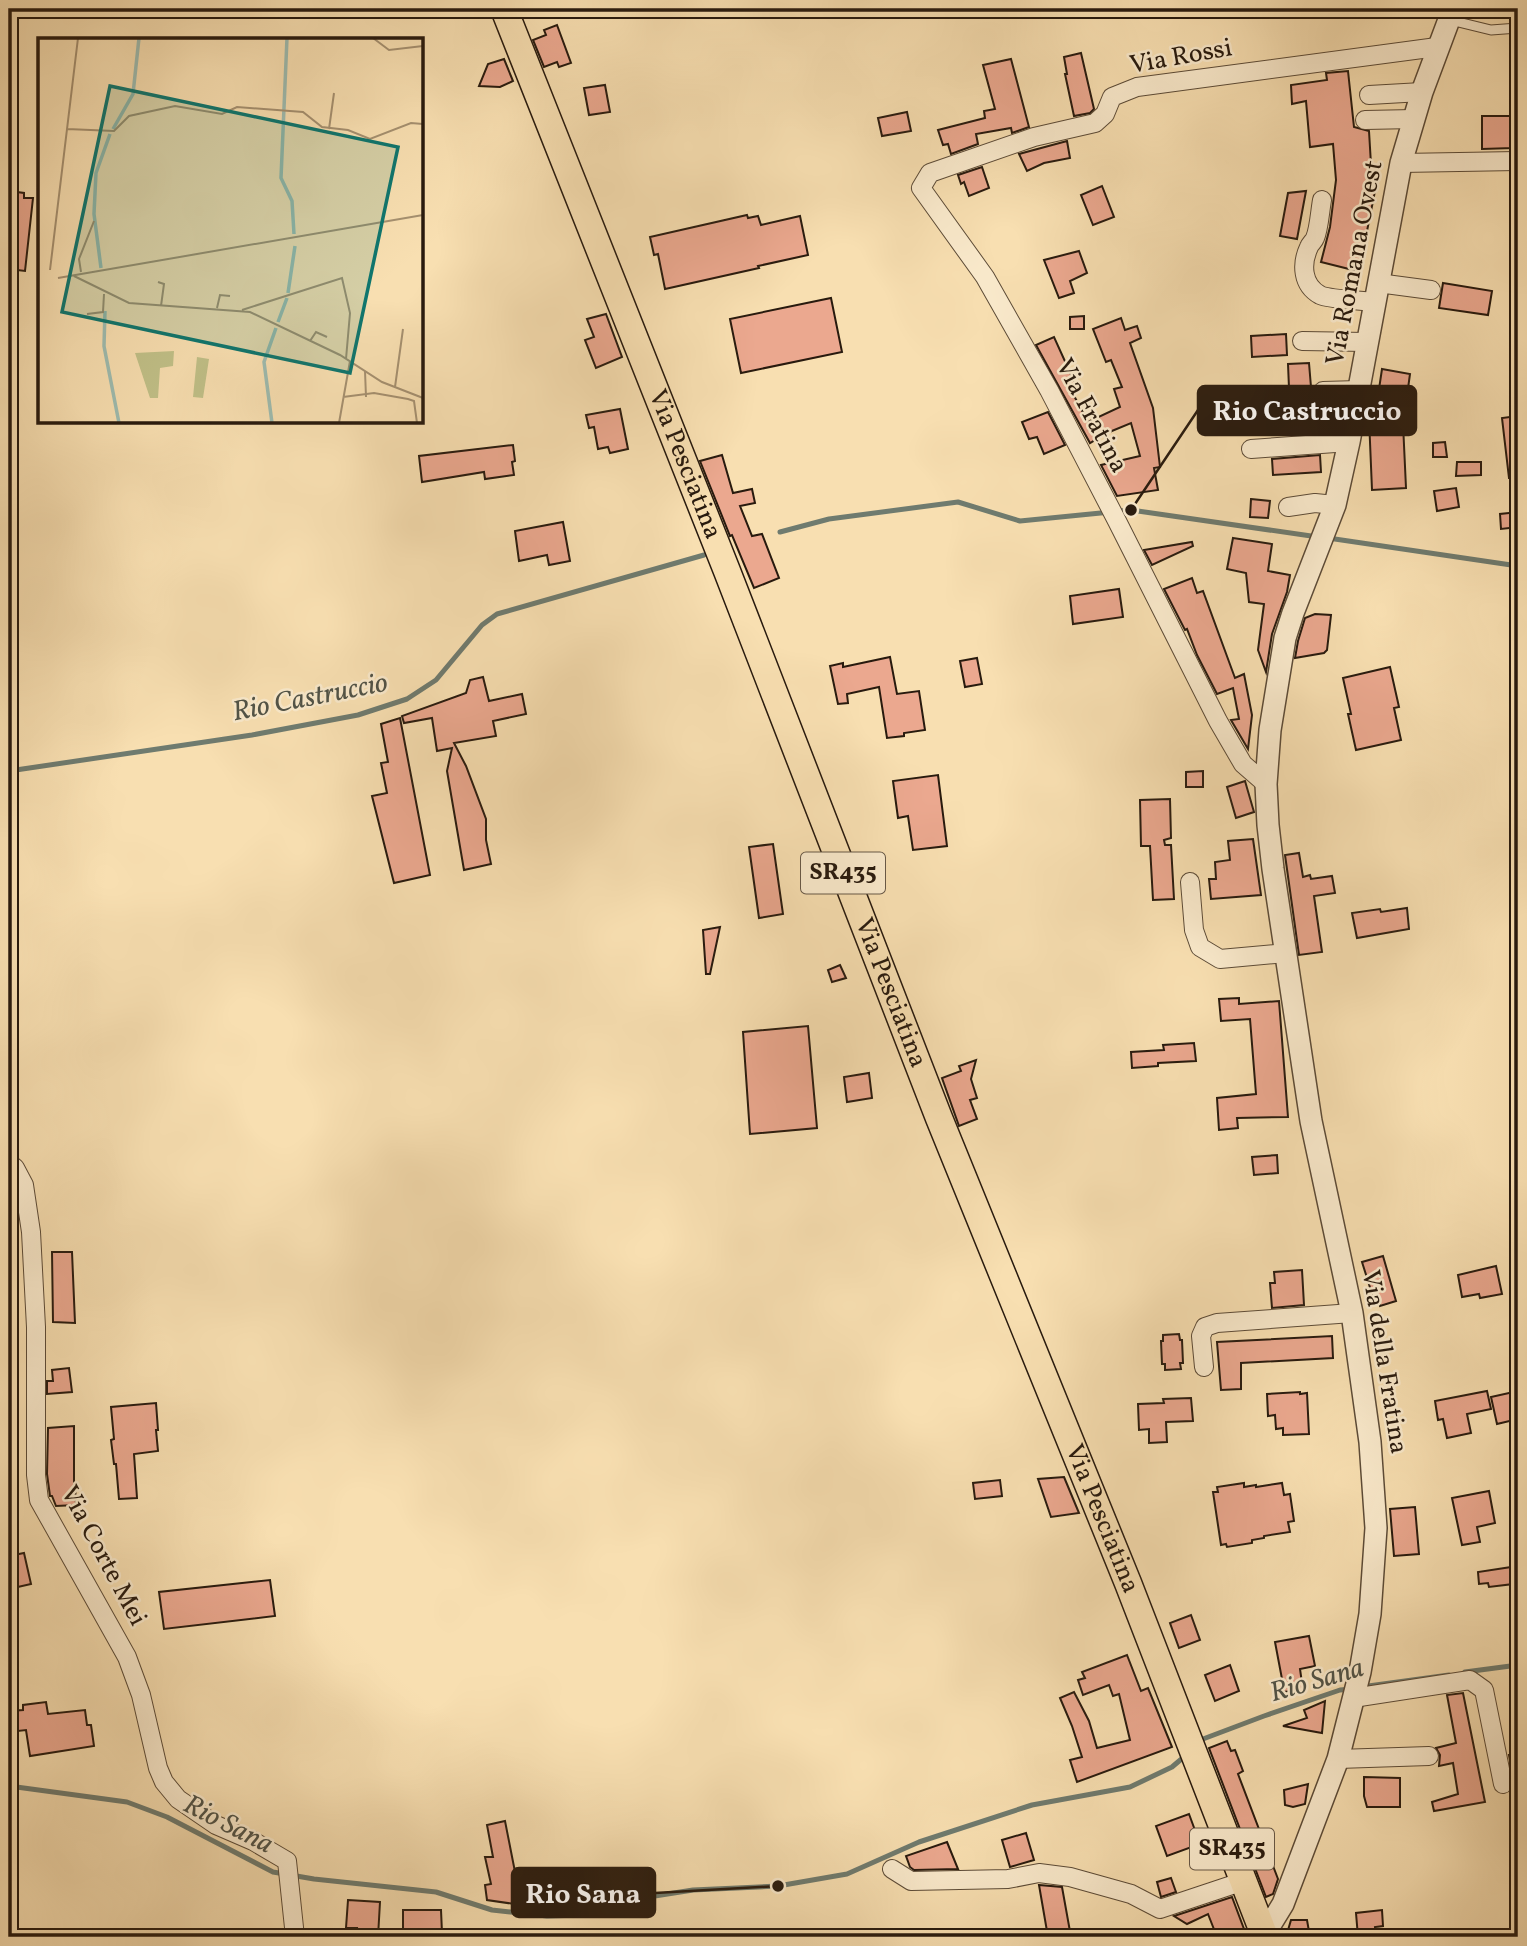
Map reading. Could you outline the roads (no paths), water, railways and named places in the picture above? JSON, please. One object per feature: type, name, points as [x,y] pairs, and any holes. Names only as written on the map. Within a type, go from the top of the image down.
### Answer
[{"type":"main road","name":"Via Pesciatina","points":[[504,9],[727,571],[939,1118],[1128,1583],[1265,1936]]},
{"type":"street","name":"Via Romana Ovest","points":[[1266,784],[1270,730],[1284,638],[1335,505],[1401,163],[1422,92],[1450,14]]},
{"type":"street","name":"Via Rossi","points":[[921,187],[930,173],[1034,137],[1095,123],[1105,114],[1112,97],[1137,87],[1437,47]]},
{"type":"street","points":[[1369,95],[1422,92]]},
{"type":"street","name":"Via Romana Ovest","points":[[1366,120],[1414,119]]},
{"type":"street","points":[[1401,163],[1517,161]]},
{"type":"street","name":"Via Fratina","points":[[921,187],[985,277],[1049,390],[1218,721],[1243,764],[1266,784]]},
{"type":"street","points":[[1322,200],[1315,239],[1310,244],[1304,266],[1305,278],[1311,288],[1322,296],[1431,290]]},
{"type":"street","points":[[1302,341],[1367,342]]},
{"type":"street","points":[[1323,391],[1359,390]]},
{"type":"street","points":[[1251,449],[1349,442]]},
{"type":"street","points":[[1287,507],[1315,503],[1335,505]]},
{"type":"street","name":"Via della Fratina","points":[[1265,1936],[1283,1904],[1338,1759],[1360,1672],[1370,1614],[1376,1528],[1370,1442],[1352,1313],[1311,1122],[1273,870],[1266,784]]},
{"type":"street","points":[[1190,882],[1194,930],[1200,947],[1220,959],[1286,953]]},
{"type":"street","name":"Via Corte Mei","points":[[9,1163],[15,1168],[24,1185],[31,1232],[36,1327],[36,1475],[39,1500],[127,1657],[141,1695],[158,1768],[164,1782],[178,1799],[216,1825],[253,1841],[287,1861],[295,1937]]},
{"type":"street","points":[[1204,1367],[1201,1336],[1205,1327],[1217,1323],[1352,1313]]},
{"type":"street","points":[[1353,1696],[1470,1680],[1484,1690],[1503,1784]]},
{"type":"street","points":[[1338,1759],[1429,1756]]},
{"type":"street","points":[[892,1869],[911,1881],[1008,1879],[1039,1874],[1070,1877],[1131,1894],[1160,1909],[1244,1881]]},
{"type":"lane","points":[[1450,14],[1491,30],[1518,29]]},
{"type":"waterway","name":"Rio Castruccio","points":[[780,532],[829,519],[958,502],[1020,521],[1131,510],[1318,537]]},
{"type":"waterway","name":"Rio Castruccio","points":[[1328,538],[1518,566]]},
{"type":"waterway","name":"Rio Castruccio","points":[[9,771],[252,735],[358,715],[407,699],[436,680],[482,625],[497,614],[704,555]]},
{"type":"waterway","name":"Rio Sana","points":[[1465,1672],[1518,1665]]},
{"type":"waterway","name":"Rio Sana","points":[[1361,1687],[1449,1675]]},
{"type":"waterway","name":"Rio Sana","points":[[1197,1744],[1203,1739],[1264,1716],[1340,1690],[1352,1689]]},
{"type":"waterway","name":"Rio Sana","points":[[9,1786],[127,1802],[167,1817],[273,1872],[436,1892],[492,1910],[547,1916],[582,1915],[642,1898],[693,1890],[778,1886],[847,1874],[919,1842],[1032,1805],[1130,1787],[1172,1767],[1185,1756]]},
{"type":"place","name":"Rio Castruccio","points":[[1131,510]]},
{"type":"place","name":"Rio Sana","points":[[778,1886]]}]
